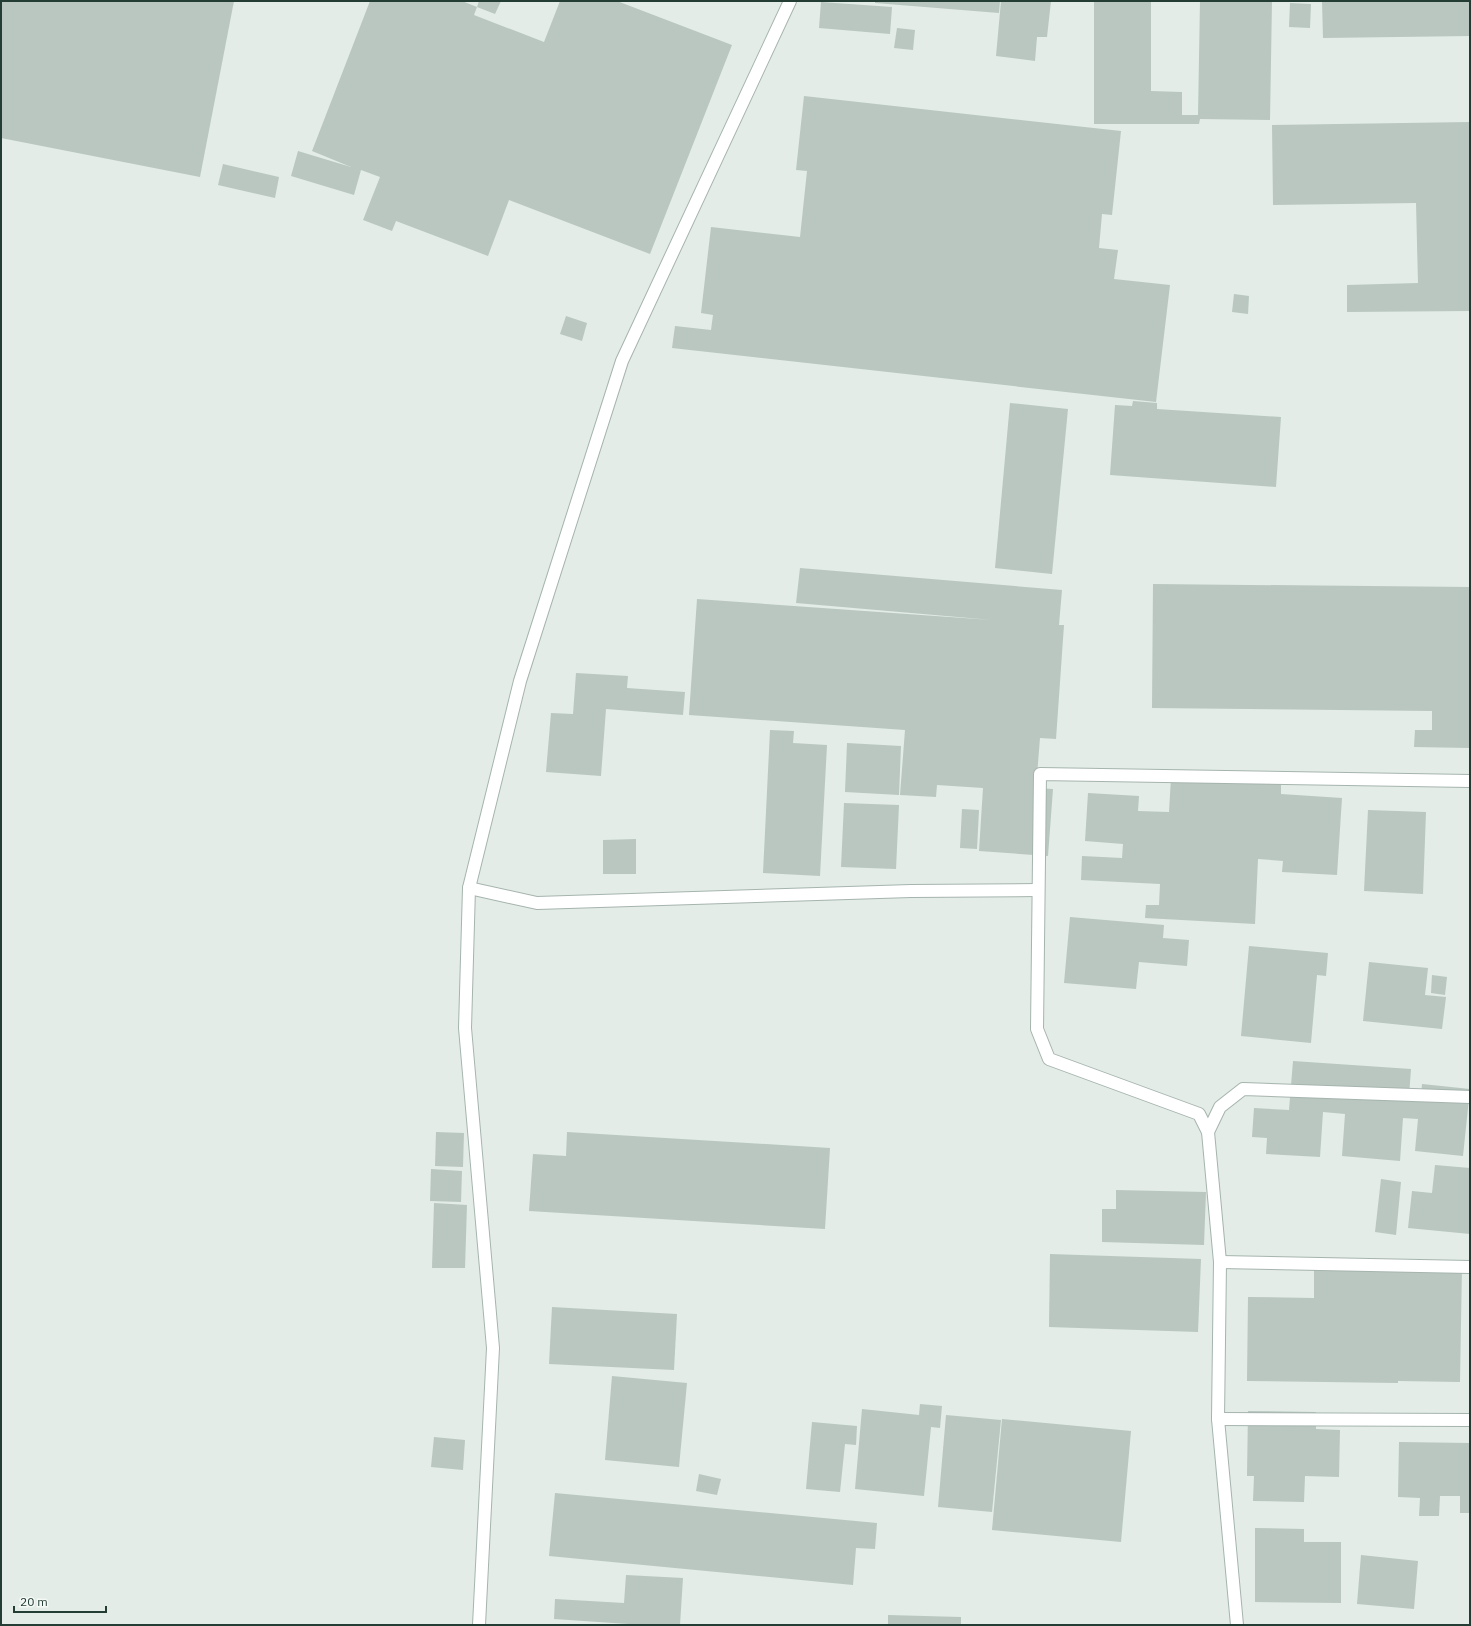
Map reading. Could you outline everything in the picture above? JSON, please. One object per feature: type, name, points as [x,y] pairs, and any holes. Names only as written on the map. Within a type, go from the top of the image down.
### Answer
[{"type":"street","points":[[479,1625],[493,1348],[465,1028],[469,888],[520,681],[622,361],[790,1]]},
{"type":"street","points":[[1237,1625],[1218,1419],[1220,1262],[1208,1132],[1199,1114],[1049,1059],[1037,1029],[1040,774],[1470,781]]},
{"type":"street","points":[[469,888],[537,903],[904,892],[1038,890]]},
{"type":"street","points":[[1208,1132],[1220,1107],[1243,1089],[1470,1097]]},
{"type":"street","points":[[1220,1262],[1470,1267]]},
{"type":"street","points":[[1218,1419],[1470,1420]]},
{"type":"building","points":[[1,1],[234,1],[200,177],[1,138]]},
{"type":"building","points":[[370,1],[462,1],[477,7],[474,15],[544,42],[560,1],[617,1],[732,45],[650,254],[509,200],[488,256],[396,221],[392,231],[363,220],[380,177],[361,170],[354,195],[291,176],[298,151],[351,167],[312,151]]},
{"type":"building","points":[[479,1],[501,1],[495,14],[477,7]]},
{"type":"building","points":[[875,1],[1000,1],[999,13],[875,3]]},
{"type":"building","points":[[1001,1],[1051,1],[1047,37],[1037,37],[1035,61],[996,56]]},
{"type":"building","points":[[1094,1],[1151,1],[1151,91],[1182,92],[1182,115],[1198,115],[1200,1],[1272,1],[1270,120],[1200,119],[1199,124],[1094,124]]},
{"type":"building","points":[[1322,1],[1470,1],[1470,36],[1323,38]]},
{"type":"building","points":[[821,2],[892,7],[890,34],[819,28]]},
{"type":"building","points":[[1290,3],[1311,4],[1310,28],[1289,27]]},
{"type":"building","points":[[897,28],[915,30],[913,50],[894,48]]},
{"type":"building","points":[[804,96],[1121,131],[1112,215],[1102,214],[1099,248],[1118,250],[1114,279],[1170,285],[1156,402],[672,348],[675,326],[711,330],[713,315],[701,313],[711,227],[800,237],[807,171],[796,170]]},
{"type":"building","points":[[1470,122],[1470,311],[1347,312],[1347,285],[1418,283],[1416,203],[1273,205],[1272,125]]},
{"type":"building","points":[[223,164],[279,177],[275,198],[218,185]]},
{"type":"building","points":[[1234,294],[1249,296],[1248,314],[1232,312]]},
{"type":"building","points":[[566,316],[587,323],[582,341],[560,334]]},
{"type":"building","points":[[1133,401],[1157,403],[1157,409],[1281,417],[1276,487],[1110,475],[1115,405],[1132,406]]},
{"type":"building","points":[[1010,403],[1068,409],[1052,574],[995,568]]},
{"type":"building","points":[[800,568],[1062,590],[1059,625],[1064,625],[1056,739],[1040,738],[1036,788],[1053,789],[1048,856],[979,851],[983,788],[937,785],[936,797],[900,795],[905,730],[689,715],[697,599],[992,620],[796,603]]},
{"type":"building","points":[[1153,584],[1470,587],[1470,748],[1414,747],[1415,730],[1432,730],[1432,711],[1152,708]]},
{"type":"building","points":[[576,673],[628,676],[627,688],[685,692],[683,715],[606,709],[601,776],[546,772],[551,713],[573,714]]},
{"type":"building","points":[[770,730],[794,731],[793,743],[827,745],[820,876],[763,873]]},
{"type":"building","points":[[847,743],[901,746],[899,795],[845,792]]},
{"type":"building","points":[[1171,778],[1281,784],[1281,794],[1342,798],[1337,875],[1282,872],[1283,861],[1258,859],[1255,924],[1145,918],[1146,905],[1159,905],[1160,884],[1081,880],[1082,856],[1122,858],[1123,844],[1085,841],[1088,793],[1139,796],[1138,811],[1169,812]]},
{"type":"building","points":[[844,803],[899,805],[896,869],[841,867]]},
{"type":"building","points":[[962,809],[979,810],[977,849],[960,848]]},
{"type":"building","points":[[1368,810],[1426,812],[1423,894],[1364,891]]},
{"type":"building","points":[[636,839],[636,874],[603,874],[603,840]]},
{"type":"building","points":[[1070,917],[1164,925],[1163,938],[1189,940],[1187,966],[1139,962],[1136,989],[1064,983]]},
{"type":"building","points":[[1249,946],[1328,953],[1326,976],[1317,975],[1311,1043],[1241,1036]]},
{"type":"building","points":[[1369,962],[1428,968],[1425,995],[1446,997],[1442,1029],[1363,1021]]},
{"type":"building","points":[[1432,975],[1447,977],[1445,995],[1431,993]]},
{"type":"building","points":[[1293,1061],[1411,1069],[1409,1096],[1421,1097],[1422,1084],[1470,1089],[1463,1156],[1415,1151],[1418,1119],[1403,1118],[1400,1161],[1342,1156],[1345,1114],[1323,1112],[1320,1157],[1266,1154],[1267,1138],[1252,1137],[1254,1108],[1289,1110]]},
{"type":"building","points":[[436,1132],[464,1133],[463,1167],[435,1166]]},
{"type":"building","points":[[567,1132],[830,1148],[825,1229],[529,1211],[533,1154],[566,1156]]},
{"type":"building","points":[[1435,1165],[1470,1168],[1470,1234],[1408,1228],[1412,1191],[1432,1193]]},
{"type":"building","points":[[431,1169],[462,1171],[461,1202],[430,1201]]},
{"type":"building","points":[[1381,1179],[1401,1182],[1396,1235],[1375,1232]]},
{"type":"building","points":[[1116,1190],[1206,1192],[1204,1245],[1102,1242],[1102,1209],[1116,1209]]},
{"type":"building","points":[[434,1203],[467,1205],[465,1268],[432,1268]]},
{"type":"building","points":[[1050,1254],[1201,1259],[1198,1332],[1049,1327]]},
{"type":"building","points":[[1314,1263],[1462,1265],[1460,1382],[1398,1381],[1398,1383],[1247,1381],[1248,1297],[1314,1298]]},
{"type":"building","points":[[552,1307],[677,1314],[674,1370],[549,1364]]},
{"type":"building","points":[[612,1376],[687,1383],[679,1467],[605,1460]]},
{"type":"building","points":[[920,1404],[942,1406],[940,1428],[931,1427],[924,1496],[855,1489],[862,1409],[919,1415]]},
{"type":"building","points":[[1248,1411],[1316,1412],[1316,1429],[1340,1430],[1339,1477],[1305,1476],[1304,1502],[1253,1501],[1254,1476],[1247,1476]]},
{"type":"building","points":[[946,1415],[1001,1420],[992,1512],[938,1507]]},
{"type":"building","points":[[1002,1419],[1131,1431],[1121,1542],[992,1530]]},
{"type":"building","points":[[812,1422],[857,1426],[856,1445],[845,1444],[840,1492],[806,1489]]},
{"type":"building","points":[[434,1437],[465,1440],[463,1470],[431,1467]]},
{"type":"building","points":[[1399,1442],[1470,1443],[1470,1513],[1460,1513],[1460,1496],[1440,1496],[1439,1516],[1419,1516],[1420,1498],[1398,1497]]},
{"type":"building","points":[[699,1474],[721,1479],[717,1495],[696,1491]]},
{"type":"building","points":[[555,1493],[877,1523],[875,1549],[856,1548],[853,1585],[549,1556]]},
{"type":"building","points":[[1255,1528],[1304,1529],[1304,1542],[1341,1542],[1341,1603],[1255,1602]]},
{"type":"building","points":[[1361,1555],[1418,1561],[1414,1609],[1357,1604]]},
{"type":"building","points":[[626,1575],[683,1578],[680,1625],[643,1625],[554,1619],[555,1599],[624,1603]]},
{"type":"building","points":[[888,1615],[961,1617],[961,1625],[888,1625]]}]
